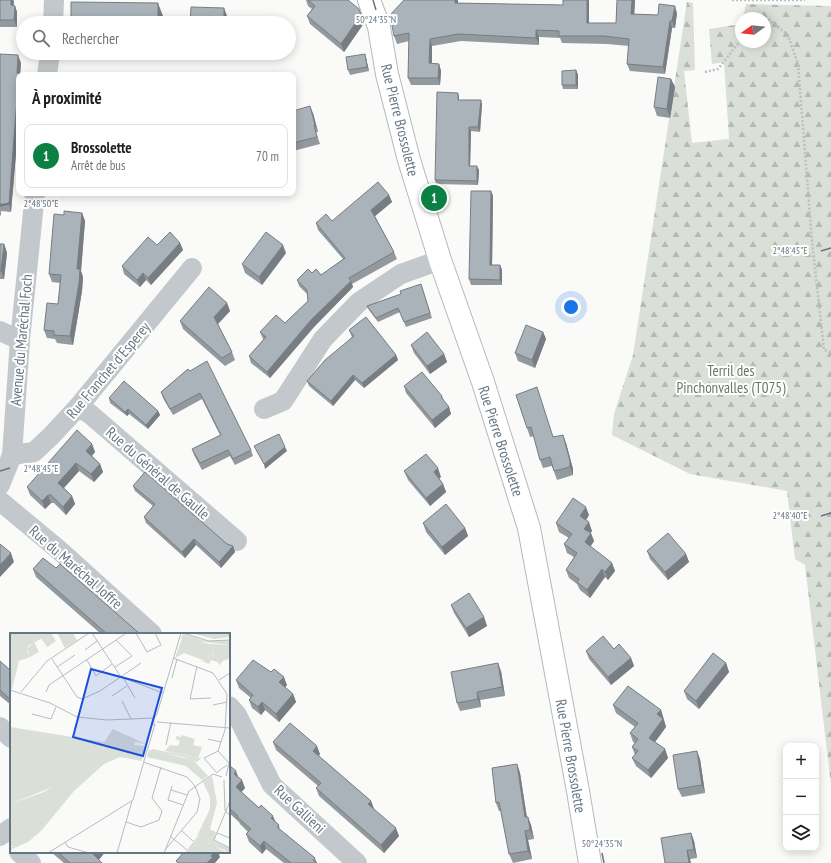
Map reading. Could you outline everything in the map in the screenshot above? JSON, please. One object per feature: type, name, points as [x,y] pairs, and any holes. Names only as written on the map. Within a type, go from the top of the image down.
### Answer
[{"type":"street","points":[[53,16],[54,0]]},
{"type":"street","name":"Rue Pierre Brossolette","points":[[369,0],[379,27],[387,74],[409,160],[440,260],[483,382],[529,528],[590,863]]},
{"type":"street","name":"Rue Pierre Brossolette","points":[[379,27],[385,0]]},
{"type":"street","points":[[47,72],[49,60]]},
{"type":"street","name":"Avenue du Maréchal Foch","points":[[0,485],[12,455],[20,340],[35,196]]},
{"type":"street","points":[[264,409],[283,401],[323,339],[359,302],[400,274],[440,260]]},
{"type":"street","name":"Rue Franchet d'Esperey","points":[[12,455],[34,452],[78,407],[192,268]]},
{"type":"street","points":[[0,331],[20,340]]},
{"type":"street","name":"Rue du Général de Gaulle","points":[[78,407],[90,414],[237,541]]},
{"type":"street","name":"Rue du Maréchal Joffre","points":[[0,501],[59,550],[151,633]]},
{"type":"street","name":"Rue Gallieni","points":[[230,707],[237,715],[272,785],[357,863]]},
{"type":"street","points":[[0,728],[10,737]]},
{"type":"street","points":[[20,853],[31,863]]},
{"type":"path","points":[[732,0],[805,0]]},
{"type":"path","points":[[771,21],[788,35],[798,64],[812,241],[823,342],[824,350],[831,352]]},
{"type":"path","points":[[705,72],[718,69],[735,48]]},
{"type":"green space","name":"Terril des Pinchonvalles (T075)","points":[[687,2],[693,3],[695,70],[684,71],[692,143],[729,139],[724,62],[712,64],[709,29],[735,25],[735,48],[771,48],[771,12],[744,12],[746,4],[831,6],[831,785],[805,565],[795,559],[787,491],[690,474],[612,435],[614,414],[633,355]]},
{"type":"building","points":[[0,0],[11,0],[11,5],[15,6],[14,20],[0,20]]},
{"type":"building","points":[[308,0],[348,0],[359,9],[361,15],[341,44],[307,16],[315,6]]},
{"type":"building","points":[[404,0],[455,0],[455,3],[563,5],[563,0],[587,0],[587,23],[616,23],[617,0],[632,0],[631,14],[658,15],[659,4],[675,6],[672,21],[670,21],[663,67],[627,64],[629,39],[604,36],[559,36],[559,31],[536,30],[536,38],[458,34],[430,39],[429,63],[439,64],[438,78],[408,78],[409,33],[394,36],[390,15]]},
{"type":"building","points":[[71,2],[158,3],[158,16],[71,16]]},
{"type":"building","points":[[191,7],[224,8],[224,16],[190,16]]},
{"type":"building","points":[[0,54],[16,55],[16,60],[18,60],[16,72],[16,112],[9,204],[0,204]]},
{"type":"building","points":[[365,54],[367,67],[348,70],[346,57]]},
{"type":"building","points":[[576,70],[576,85],[562,85],[562,71]]},
{"type":"building","points":[[658,77],[671,79],[667,109],[654,107]]},
{"type":"building","points":[[437,92],[458,93],[458,100],[481,100],[478,127],[469,127],[469,166],[477,166],[477,181],[435,180]]},
{"type":"building","points":[[310,106],[317,137],[296,142],[296,110]]},
{"type":"building","points":[[378,182],[389,195],[371,210],[394,252],[349,278],[351,281],[311,320],[267,372],[249,356],[266,337],[260,332],[276,315],[285,323],[308,301],[307,290],[297,280],[308,269],[312,273],[316,269],[321,275],[345,258],[316,223],[326,214],[332,221]]},
{"type":"building","points":[[471,191],[491,191],[490,265],[500,265],[500,280],[469,279]]},
{"type":"building","points":[[64,211],[82,213],[77,269],[80,269],[79,283],[70,336],[54,335],[54,331],[44,330],[47,303],[58,304],[61,275],[49,274],[54,214],[64,215]]},
{"type":"building","points":[[170,232],[180,243],[148,278],[143,273],[137,280],[122,266],[148,237],[157,245]]},
{"type":"building","points":[[266,232],[283,245],[259,277],[242,264]]},
{"type":"building","points":[[0,244],[4,244],[1,271],[0,271]]},
{"type":"building","points":[[421,284],[430,313],[404,322],[398,308],[376,318],[367,306],[401,294],[400,291]]},
{"type":"building","points":[[209,287],[227,303],[214,317],[232,352],[222,358],[180,321]]},
{"type":"building","points":[[366,317],[396,355],[362,383],[353,375],[331,401],[307,381],[325,360],[354,336],[349,330]]},
{"type":"building","points":[[526,325],[543,332],[532,360],[515,353]]},
{"type":"building","points":[[427,332],[444,354],[427,366],[411,345]]},
{"type":"building","points":[[207,361],[251,450],[233,459],[228,450],[200,463],[192,449],[221,435],[200,393],[170,409],[161,392],[188,369],[190,371]]},
{"type":"building","points":[[422,372],[449,407],[432,420],[404,386]]},
{"type":"building","points":[[124,381],[158,411],[146,425],[128,409],[125,412],[109,398]]},
{"type":"building","points":[[537,387],[553,437],[563,435],[570,461],[570,467],[554,471],[550,457],[540,460],[531,427],[527,428],[516,395]]},
{"type":"building","points":[[77,430],[92,444],[86,451],[100,464],[91,474],[76,463],[58,483],[72,496],[63,507],[51,495],[48,495],[42,501],[27,487]]},
{"type":"building","points":[[279,434],[285,447],[264,464],[254,446]]},
{"type":"building","points":[[426,454],[438,468],[434,472],[443,484],[426,498],[404,471]]},
{"type":"building","points":[[145,472],[227,544],[233,546],[219,562],[194,539],[182,552],[144,517],[155,504],[133,486]]},
{"type":"building","points":[[573,498],[586,507],[580,516],[589,522],[584,529],[591,533],[585,542],[612,563],[605,572],[602,569],[587,590],[577,582],[579,579],[566,570],[577,553],[564,544],[572,534],[556,523]]},
{"type":"building","points":[[446,504],[465,528],[442,547],[423,523]]},
{"type":"building","points":[[668,533],[686,554],[665,572],[647,551]]},
{"type":"building","points":[[0,544],[11,553],[0,565]]},
{"type":"building","points":[[43,558],[56,568],[60,564],[139,633],[106,633],[33,569]]},
{"type":"building","points":[[469,593],[484,617],[466,628],[451,605]]},
{"type":"building","points":[[603,636],[614,649],[619,644],[631,658],[608,677],[586,651]]},
{"type":"building","points":[[713,653],[726,663],[696,701],[684,691]]},
{"type":"building","points":[[253,660],[271,672],[274,669],[284,677],[279,682],[293,694],[276,714],[262,702],[258,707],[249,700],[253,695],[236,680]]},
{"type":"building","points":[[0,661],[10,670],[10,699],[0,690]]},
{"type":"building","points":[[498,663],[502,687],[477,692],[478,699],[457,703],[451,672]]},
{"type":"building","points":[[628,686],[661,710],[657,714],[663,719],[649,738],[665,749],[648,770],[632,758],[638,751],[632,747],[638,739],[630,733],[638,723],[613,705]]},
{"type":"building","points":[[290,723],[317,746],[313,751],[371,801],[368,804],[396,828],[381,845],[316,788],[321,783],[273,742]]},
{"type":"building","points":[[697,751],[702,785],[678,789],[673,755]]},
{"type":"building","points":[[517,764],[525,817],[528,817],[530,830],[525,831],[528,851],[509,854],[499,802],[496,803],[492,768]]},
{"type":"building","points":[[230,766],[236,771],[234,774],[242,780],[236,787],[259,808],[261,805],[273,816],[271,818],[279,825],[277,827],[315,858],[313,860],[317,863],[291,863],[264,841],[260,846],[246,834],[251,829],[237,817],[238,816],[230,809]]},
{"type":"building","points":[[691,833],[694,850],[687,850],[689,863],[665,863],[661,838]]},
{"type":"building","points":[[59,853],[94,853],[93,854],[102,863],[70,863]]},
{"type":"building","points":[[183,853],[213,853],[211,856],[213,857],[207,863],[178,863],[176,861]]},
{"type":"place","name":"Brossolette","points":[[434,198]]}]
